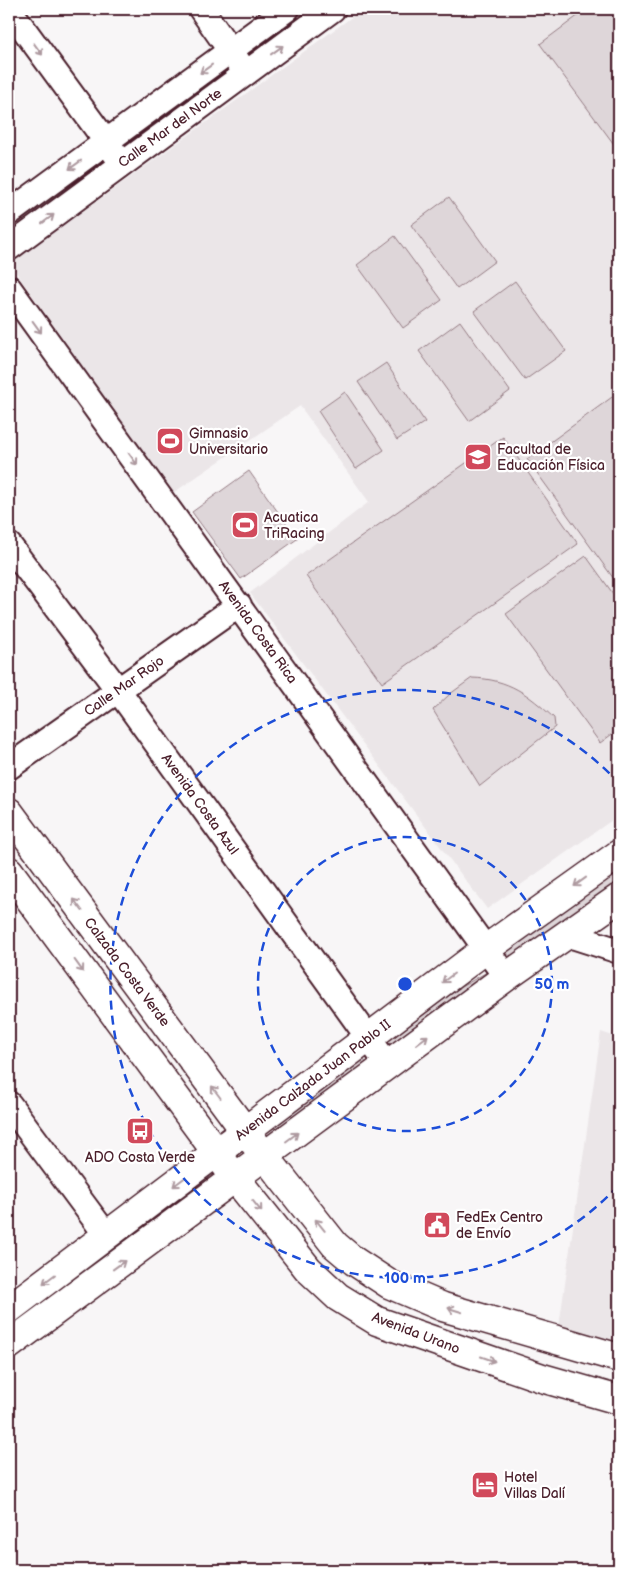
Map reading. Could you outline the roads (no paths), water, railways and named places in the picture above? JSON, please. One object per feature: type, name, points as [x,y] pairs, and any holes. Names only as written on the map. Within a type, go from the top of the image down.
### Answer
[{"type":"main road","name":"Calzada Costa Verde","points":[[9,812],[245,1131]]},
{"type":"main road","name":"Avenida Calzada Juan Pablo II","points":[[9,1309],[486,949],[619,854]]},
{"type":"main road","points":[[9,871],[218,1153]]},
{"type":"main road","points":[[9,1345],[236,1179],[506,977],[569,935],[619,898]]},
{"type":"main road","points":[[245,1131],[336,1245],[354,1261],[389,1284],[443,1306],[619,1358]]},
{"type":"main road","name":"Avenida Urano","points":[[218,1153],[236,1179],[308,1270],[338,1297],[377,1321],[542,1378],[619,1400]]},
{"type":"main road","points":[[542,1378],[554,1340]]},
{"type":"street","points":[[201,9],[246,72]]},
{"type":"street","name":"Calle Mar del Norte","points":[[9,213],[287,9]]},
{"type":"street","name":"Calle Mar del Norte","points":[[9,248],[333,9]]},
{"type":"street","points":[[15,14],[123,163]]},
{"type":"street","name":"Avenida Costa Rica","points":[[9,288],[506,977]]},
{"type":"street","name":"Avenida Costa Azul","points":[[9,545],[118,690],[388,1066]]},
{"type":"street","name":"Calle Mar Rojo","points":[[9,767],[239,605]]},
{"type":"street","points":[[569,935],[619,951]]},
{"type":"street","points":[[9,1104],[107,1236]]},
{"type":"place","name":"Gimnasio Universitario","points":[[170,441]]},
{"type":"place","name":"Facultad de Educación Física","points":[[478,457]]},
{"type":"place","name":"Acuatica TriRacing","points":[[245,525]]},
{"type":"place","name":"ADO Costa Verde","points":[[140,1131]]},
{"type":"place","name":"FedEx Centro de Envío","points":[[437,1225]]},
{"type":"place","name":"Hotel Villas Dalí","points":[[485,1485]]}]
